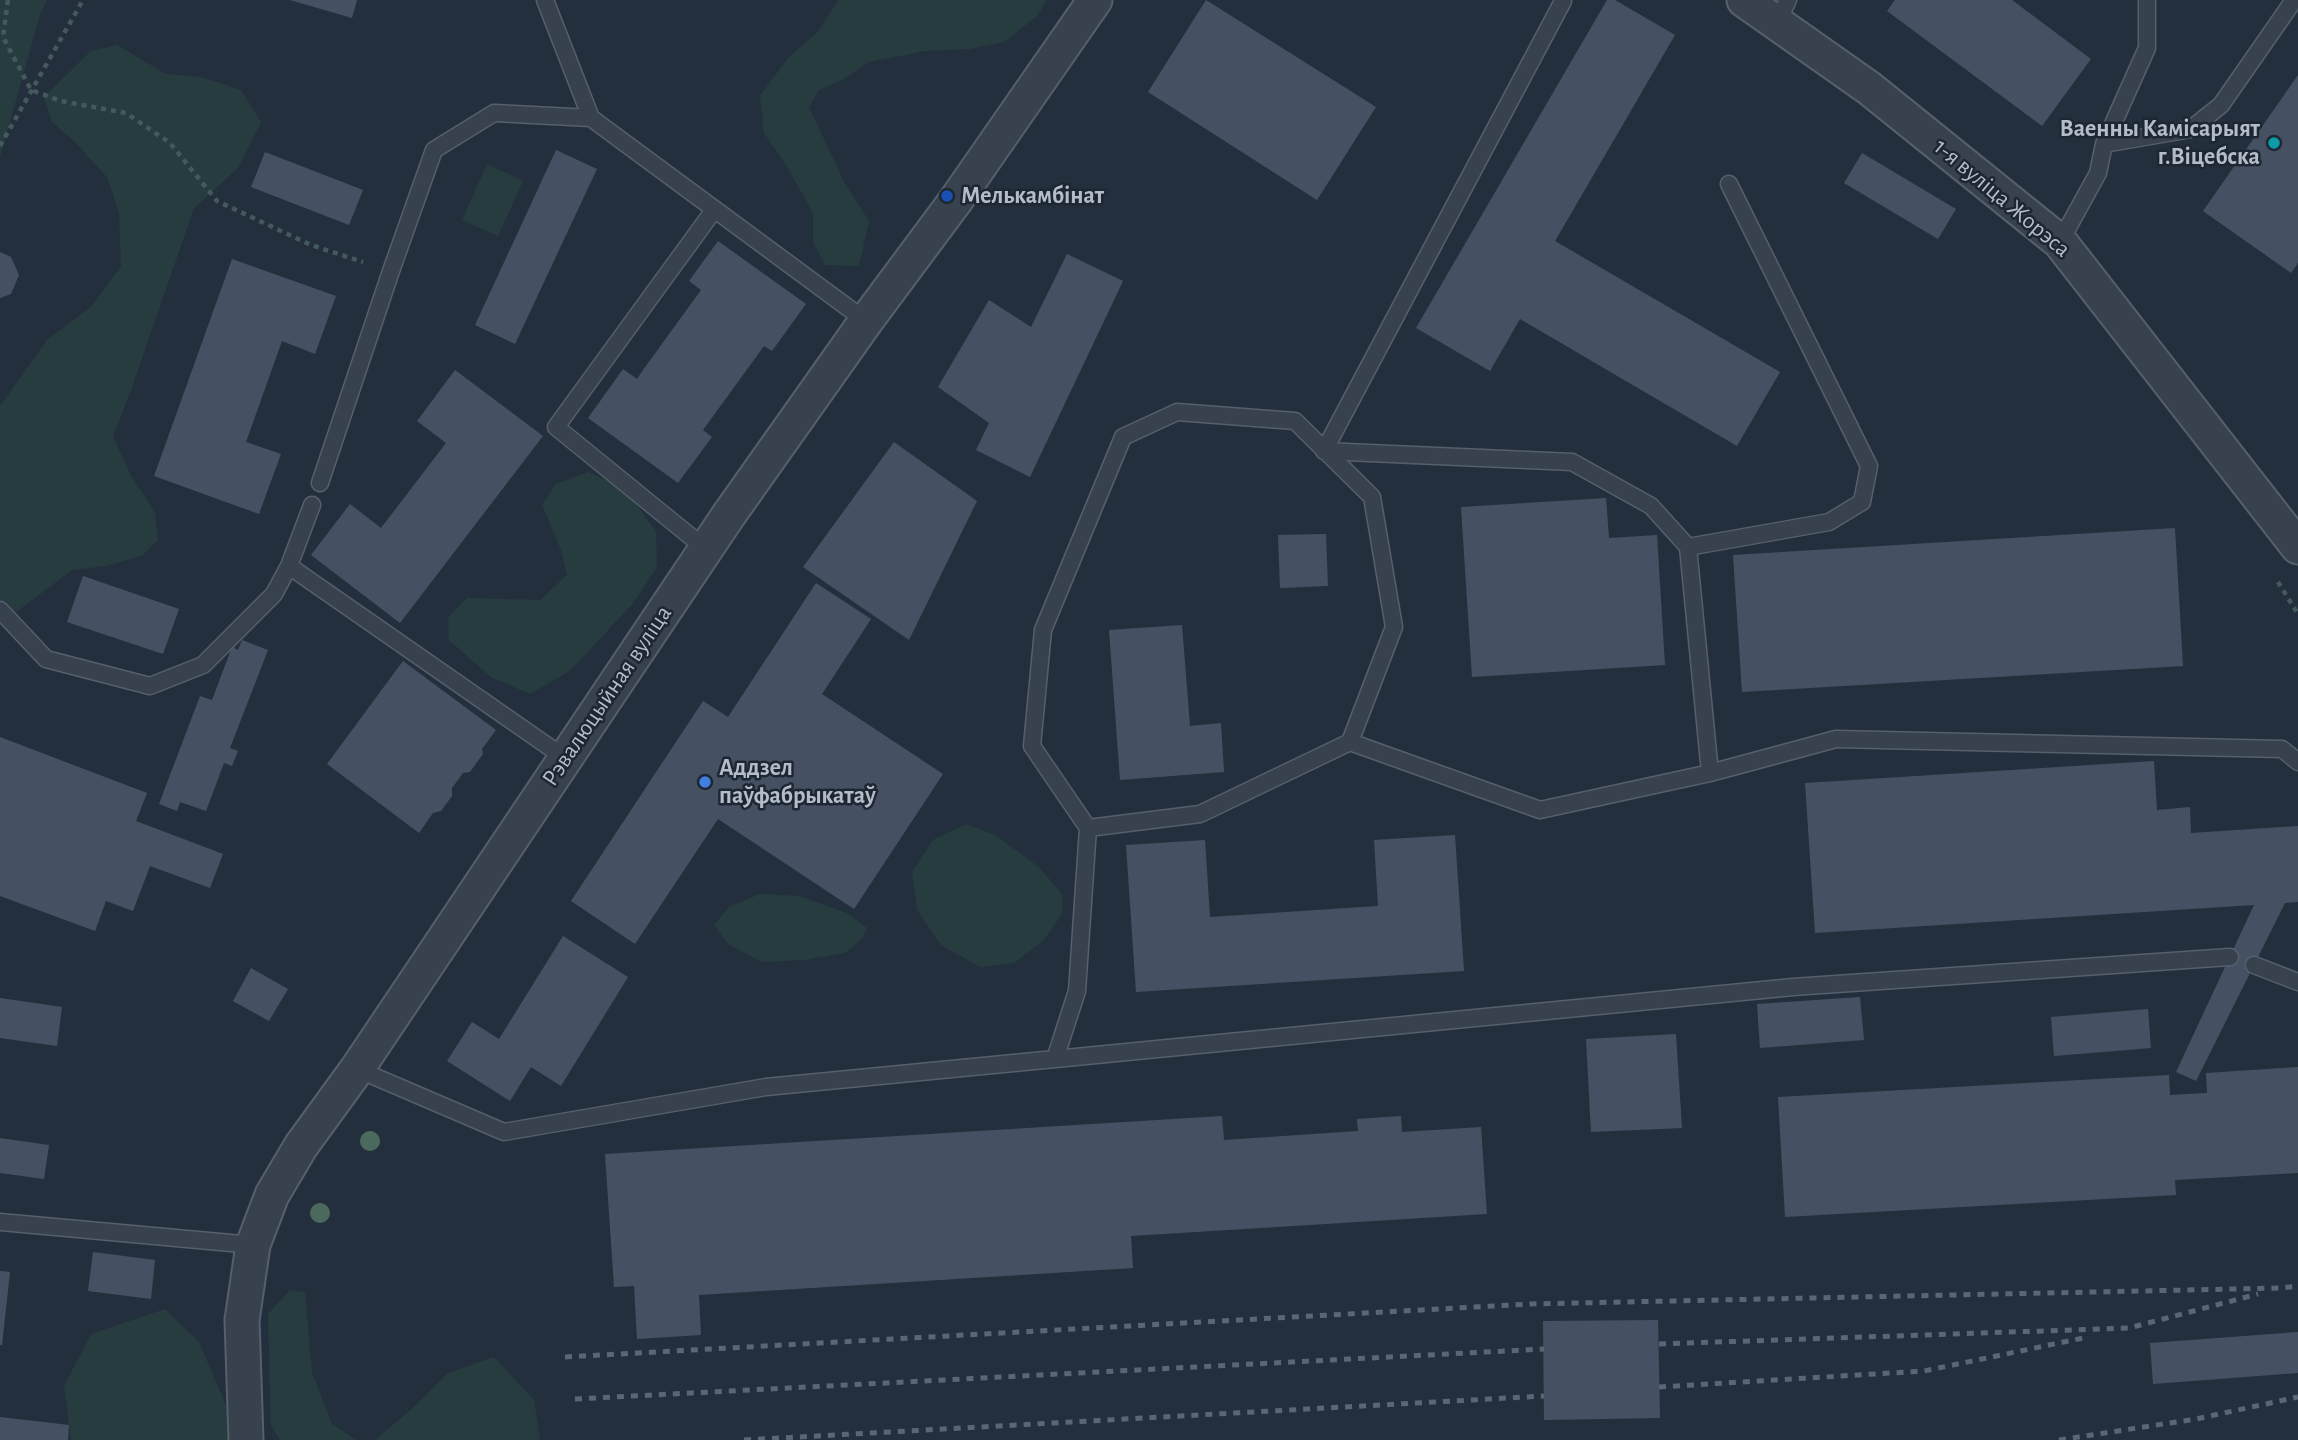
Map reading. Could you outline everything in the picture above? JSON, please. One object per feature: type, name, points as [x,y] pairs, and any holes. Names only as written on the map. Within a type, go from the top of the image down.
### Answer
[{"type":"street","name":"Рэвалюцыйная вуліца","points":[[246,1440],[242,1320],[253,1245],[272,1195],[301,1146],[357,1069],[706,549],[866,321],[956,200],[1095,0]]},
{"type":"street","name":"1-я вуліца Жорэса","points":[[1744,0],[1782,11],[1869,88],[2060,242],[2297,540]]},
{"type":"lane","points":[[545,0],[591,118],[866,321]]},
{"type":"lane","points":[[2060,242],[2098,173],[2104,144],[2147,48],[2147,0]]},
{"type":"lane","points":[[2104,144],[2191,129],[2221,105],[2294,0]]},
{"type":"lane","points":[[1324,451],[1563,1]]},
{"type":"lane","points":[[320,483],[434,150],[495,113],[591,118]]},
{"type":"lane","points":[[1688,547],[1829,522],[1862,502],[1869,466],[1729,184]]},
{"type":"lane","points":[[706,549],[556,427],[714,210]]},
{"type":"lane","points":[[1055,1059],[1077,991],[1088,828],[1032,746],[1042,629],[1123,437],[1177,412],[1295,421],[1372,497],[1394,627],[1350,742],[1200,814],[1088,828]]},
{"type":"lane","points":[[1324,451],[1572,462],[1651,506],[1688,547],[1710,773]]},
{"type":"lane","points":[[0,610],[46,659],[150,686],[203,665],[274,594],[289,566],[312,505]]},
{"type":"lane","points":[[289,566],[565,758]]},
{"type":"lane","points":[[1350,742],[1540,810],[1710,773],[1836,739],[2282,749],[2298,762]]},
{"type":"lane","points":[[357,1069],[504,1132],[766,1087],[1793,987],[2230,957]]},
{"type":"lane","points":[[2254,965],[2298,982]]},
{"type":"lane","points":[[0,1222],[253,1245]]},
{"type":"path","points":[[8,0],[3,37],[31,90],[61,101],[125,113],[170,143],[217,201],[311,245],[391,271]]},
{"type":"path","points":[[0,146],[83,0]]},
{"type":"green space","points":[[0,0],[47,0],[40,15],[0,157]]},
{"type":"green space","points":[[838,0],[1047,0],[1037,16],[1004,42],[970,49],[925,51],[869,62],[842,80],[819,90],[809,107],[845,184],[869,221],[859,266],[825,265],[813,242],[813,213],[764,133],[760,96],[788,58],[818,32]]},
{"type":"green space","points":[[117,45],[166,74],[201,77],[241,90],[261,122],[238,168],[194,208],[113,436],[130,474],[155,512],[158,540],[142,556],[106,566],[72,570],[0,624],[0,406],[47,340],[92,306],[121,266],[119,212],[107,177],[74,141],[52,122],[44,97],[91,51]]},
{"type":"green space","points":[[487,164],[523,181],[498,236],[462,220]]},
{"type":"green space","points":[[588,472],[625,489],[656,532],[657,567],[634,602],[571,670],[530,694],[491,677],[449,640],[448,618],[467,598],[540,600],[567,575],[561,550],[542,505],[556,484]]},
{"type":"green space","points":[[966,824],[995,835],[1039,867],[1062,894],[1062,914],[1043,941],[1014,963],[980,967],[941,945],[917,910],[912,872],[933,840]]},
{"type":"green space","points":[[760,894],[799,896],[847,913],[867,928],[862,939],[845,953],[803,960],[762,962],[728,944],[714,925],[729,907]]},
{"type":"green space","points":[[290,1290],[305,1292],[312,1373],[332,1424],[356,1440],[280,1440],[271,1425],[268,1314]]},
{"type":"green space","points":[[165,1309],[199,1342],[233,1422],[233,1440],[71,1440],[64,1386],[91,1334]]},
{"type":"green space","points":[[494,1357],[534,1400],[540,1440],[375,1440],[448,1373]]},
{"type":"building","points":[[290,0],[357,0],[352,18]]},
{"type":"building","points":[[1206,0],[1376,107],[1317,200],[1148,92]]},
{"type":"building","points":[[1607,0],[1615,0],[1675,35],[1555,241],[1780,372],[1737,446],[1520,319],[1490,371],[1416,328]]},
{"type":"building","points":[[1895,0],[2012,0],[2091,59],[2042,126],[1887,11]]},
{"type":"building","name":"Ваенны Камісарыят г.Віцебска","points":[[2298,75],[2298,263],[2291,273],[2203,211]]},
{"type":"building","points":[[556,150],[597,169],[515,344],[475,325]]},
{"type":"building","points":[[265,152],[363,190],[349,225],[251,187]]},
{"type":"building","points":[[1862,153],[1956,209],[1938,239],[1844,183]]},
{"type":"building","points":[[718,241],[806,304],[772,351],[764,346],[703,430],[712,437],[678,483],[588,418],[623,369],[637,379],[701,290],[689,281]]},
{"type":"building","points":[[0,252],[11,257],[19,275],[11,294],[0,298]]},
{"type":"building","points":[[1067,254],[1123,281],[1030,477],[976,450],[989,423],[938,387],[989,300],[1031,327]]},
{"type":"building","points":[[232,259],[336,296],[315,354],[282,341],[246,442],[281,454],[259,514],[154,476]]},
{"type":"building","points":[[455,370],[543,436],[400,623],[311,555],[350,504],[381,528],[446,443],[417,421]]},
{"type":"building","points":[[894,442],[977,501],[909,640],[803,567]]},
{"type":"building","points":[[1606,498],[1609,538],[1657,535],[1665,665],[1472,677],[1461,507]]},
{"type":"building","points":[[2175,528],[2183,666],[1742,692],[1733,555]]},
{"type":"building","points":[[1326,534],[1328,586],[1280,588],[1278,535]]},
{"type":"building","points":[[83,576],[179,609],[163,654],[67,622]]},
{"type":"building","points":[[816,583],[871,619],[822,694],[943,774],[854,909],[718,819],[635,944],[571,901],[703,701],[728,717]]},
{"type":"building","points":[[1182,625],[1190,726],[1221,723],[1224,772],[1120,780],[1109,630]]},
{"type":"building","points":[[242,640],[268,650],[230,748],[238,751],[232,766],[224,763],[206,811],[180,802],[177,811],[159,804],[200,696],[212,700],[232,647],[238,650]]},
{"type":"building","points":[[403,661],[496,730],[470,772],[463,773],[452,788],[452,796],[441,811],[433,813],[419,833],[327,764]]},
{"type":"building","points":[[0,737],[147,793],[136,821],[223,854],[210,888],[150,866],[133,911],[106,901],[95,931],[0,896]]},
{"type":"building","points":[[2154,761],[2157,810],[2190,807],[2191,833],[2298,826],[2298,902],[2285,903],[2196,1081],[2176,1072],[2254,905],[1815,933],[1805,783]]},
{"type":"building","points":[[1455,835],[1464,971],[1136,992],[1126,845],[1205,840],[1210,917],[1378,906],[1374,840]]},
{"type":"building","points":[[563,936],[628,977],[561,1086],[531,1067],[510,1101],[447,1061],[472,1022],[499,1039]]},
{"type":"building","points":[[251,968],[288,989],[269,1021],[233,1001]]},
{"type":"building","points":[[1860,997],[1864,1040],[1760,1048],[1757,1004]]},
{"type":"building","points":[[0,998],[62,1007],[57,1046],[0,1038]]},
{"type":"building","points":[[2148,1009],[2151,1048],[2054,1056],[2051,1017]]},
{"type":"building","points":[[1676,1034],[1682,1128],[1591,1132],[1586,1039]]},
{"type":"building","points":[[2298,1067],[2298,1173],[2175,1180],[2176,1195],[1785,1217],[1778,1097],[2169,1075],[2170,1095],[2207,1093],[2206,1073]]},
{"type":"building","points":[[1222,1116],[1224,1140],[1358,1131],[1357,1119],[1401,1116],[1402,1132],[1481,1127],[1487,1214],[1131,1236],[1133,1268],[699,1295],[701,1335],[637,1339],[634,1286],[614,1287],[605,1154]]},
{"type":"building","points":[[0,1138],[49,1145],[44,1179],[0,1173]]},
{"type":"building","points":[[93,1252],[155,1260],[151,1299],[88,1291]]},
{"type":"building","points":[[0,1271],[10,1272],[2,1345],[0,1345]]},
{"type":"building","points":[[1658,1320],[1660,1418],[1544,1420],[1543,1321]]},
{"type":"building","points":[[2298,1332],[2298,1373],[2153,1384],[2150,1343]]},
{"type":"building","points":[[0,1417],[69,1425],[68,1440],[0,1440]]},
{"type":"railway","points":[[565,1357],[1530,1304],[2298,1286]]},
{"type":"railway","points":[[1659,1344],[2129,1328],[2258,1294]]},
{"type":"railway","points":[[1659,1387],[1924,1371],[2088,1337]]},
{"type":"railway","points":[[575,1399],[1544,1349]]},
{"type":"railway","points":[[744,1440],[1544,1396]]},
{"type":"railway","points":[[2059,1440],[2196,1419],[2298,1397]]},
{"type":"place","name":"Ваенны Камісарыят г.Віцебска","points":[[2274,143]]},
{"type":"place","name":"Мелькамбінат","points":[[947,196]]},
{"type":"place","name":"Аддзел паўфабрыкатаў","points":[[705,782]]}]
